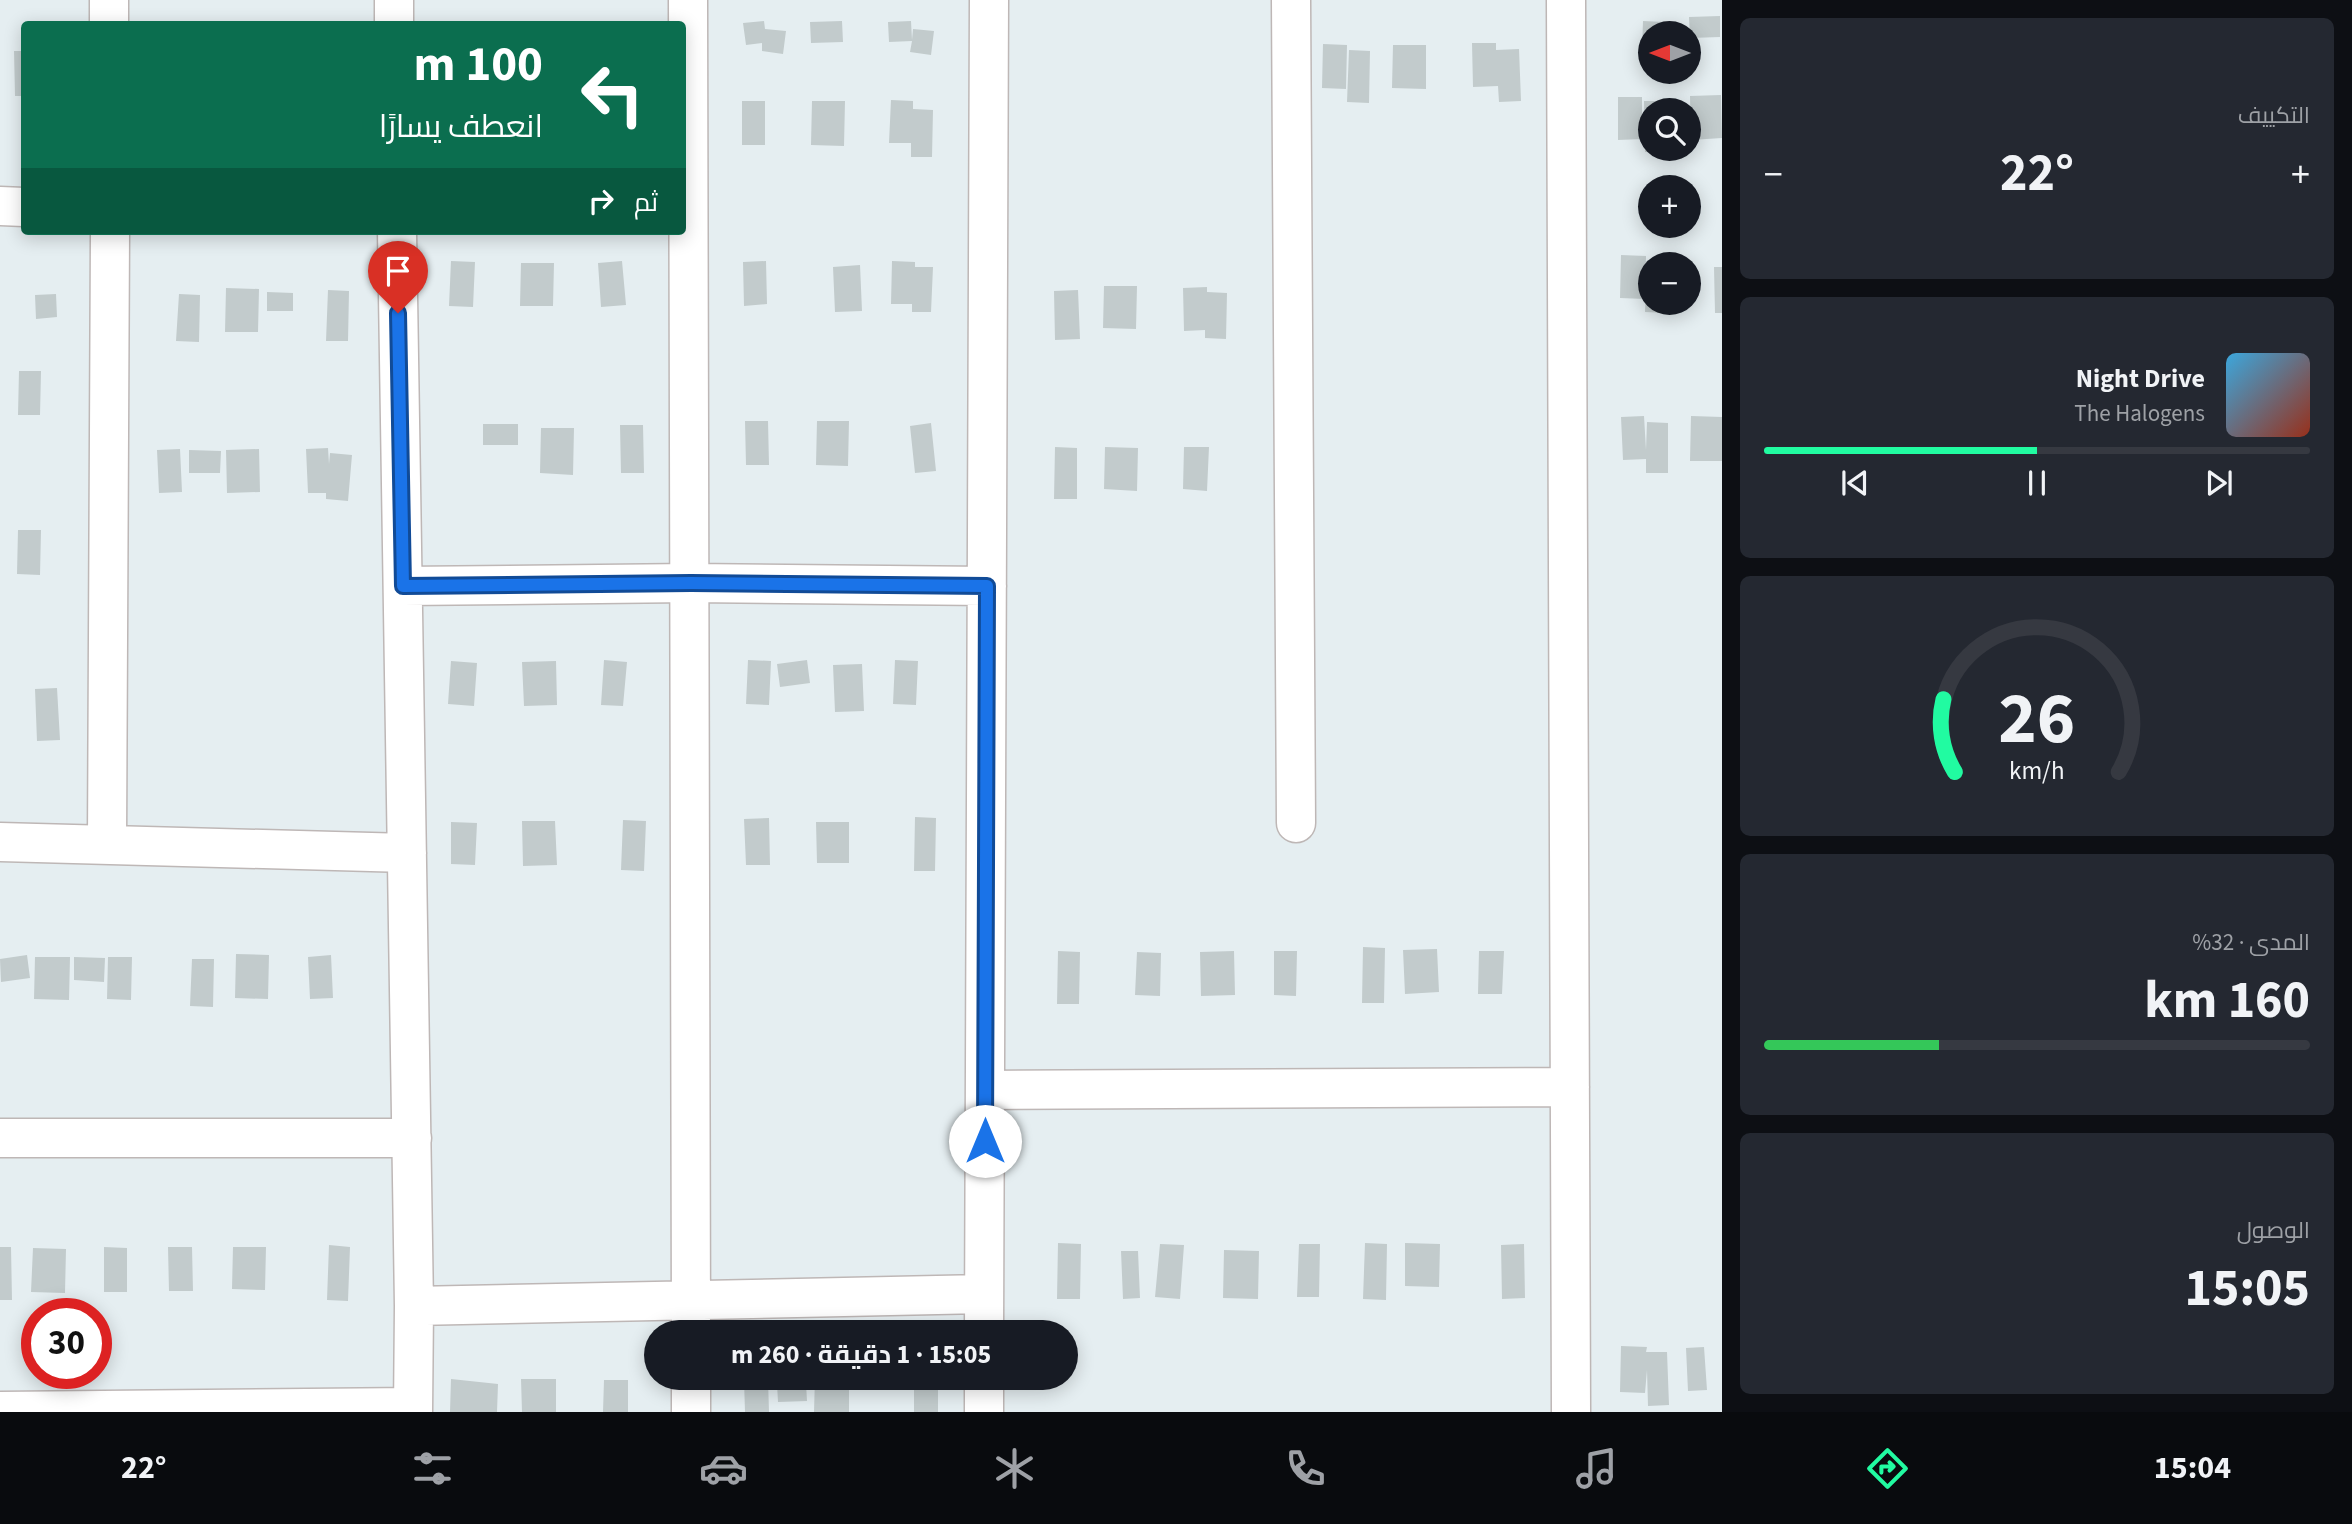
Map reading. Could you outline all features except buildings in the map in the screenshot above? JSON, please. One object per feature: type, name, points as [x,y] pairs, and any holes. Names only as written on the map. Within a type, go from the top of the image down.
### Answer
[{"type":"street","points":[[109,0],[109,21]]},
{"type":"street","points":[[394,0],[394,21]]},
{"type":"street","points":[[688,0],[691,1316]]},
{"type":"street","points":[[984,1320],[989,0]]},
{"type":"street","points":[[1291,0],[1296,823]]},
{"type":"street","points":[[1566,0],[1571,1412]]},
{"type":"street","points":[[0,206],[21,207]]},
{"type":"street","points":[[107,844],[110,235]]},
{"type":"street","points":[[0,1411],[413,1410],[412,1138],[397,235]]},
{"type":"street","points":[[403,586],[691,583],[987,586]]},
{"type":"street","points":[[0,842],[407,853]]},
{"type":"street","points":[[985,1090],[1570,1087]]},
{"type":"street","points":[[0,1138],[412,1138]]},
{"type":"street","points":[[414,1306],[691,1316],[984,1294]]},
{"type":"street","points":[[691,1390],[691,1412]]},
{"type":"street","points":[[984,1390],[984,1412]]},
{"type":"route","points":[[398,313],[403,586],[691,583],[987,586],[985,1141]]}]
